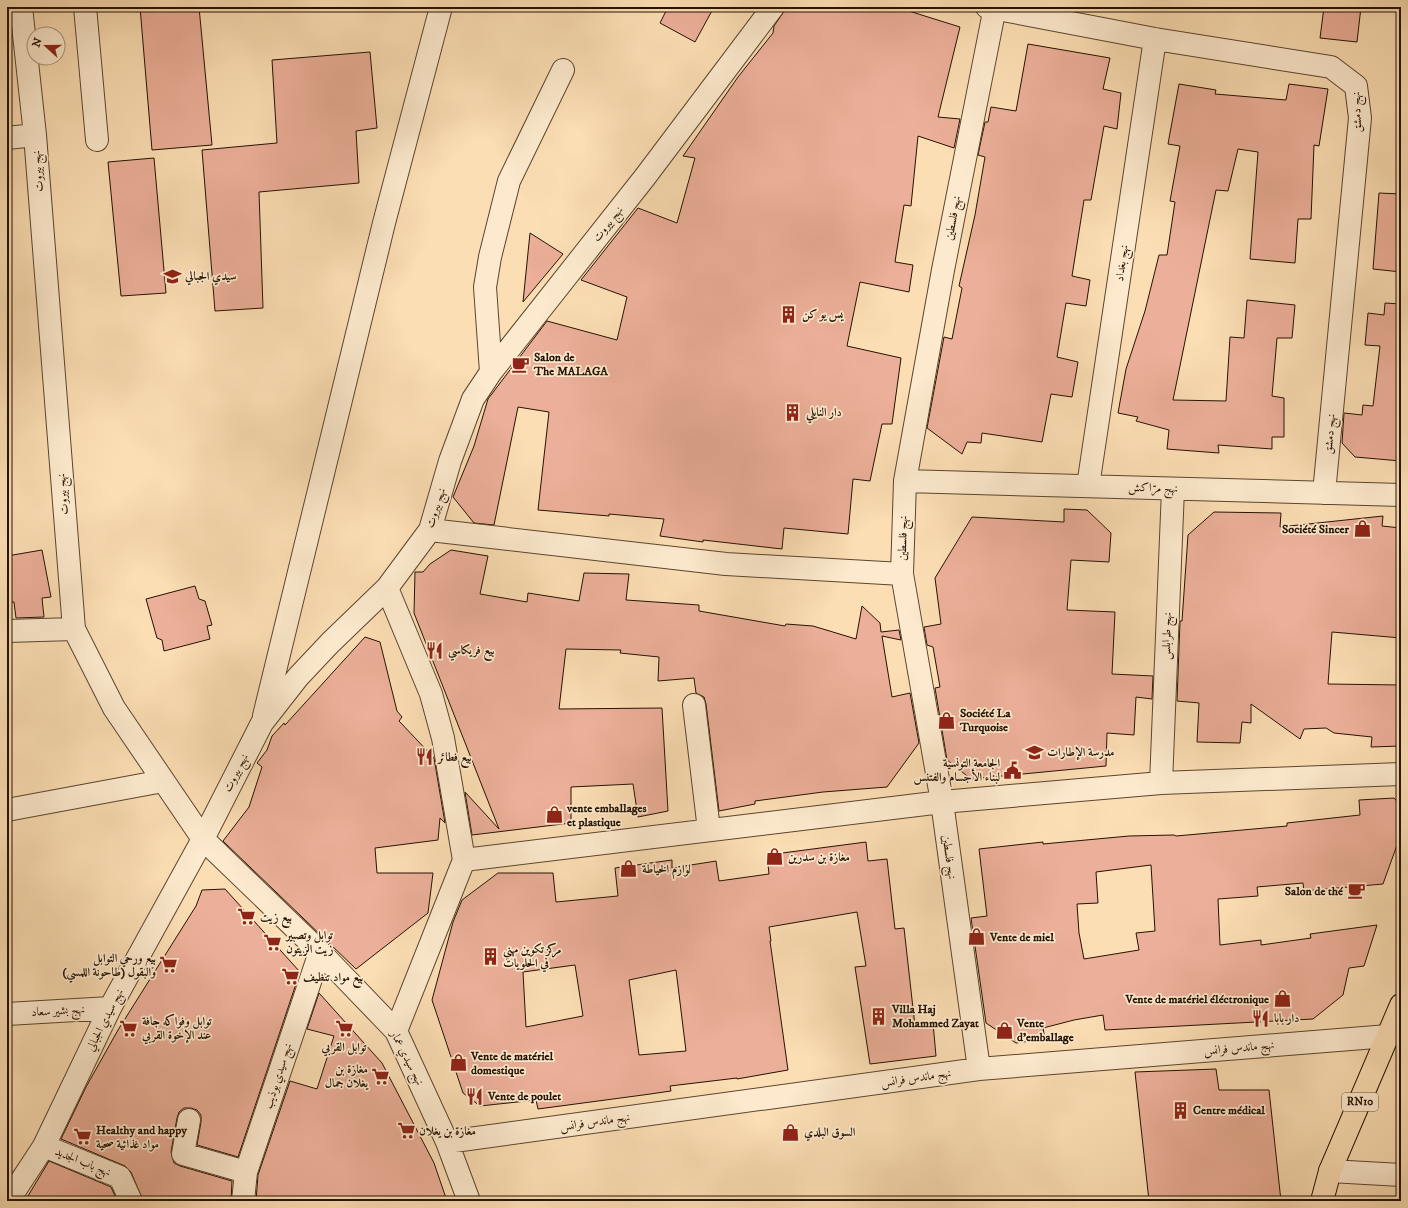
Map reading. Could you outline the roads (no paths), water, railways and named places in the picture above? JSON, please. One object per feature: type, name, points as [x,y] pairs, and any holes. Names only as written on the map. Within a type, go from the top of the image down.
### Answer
[{"type":"main road","name":"RN10","points":[[1322,1201],[1330,1171],[1401,1005]]},
{"type":"street","name":"نهج بيروت","points":[[21,7],[35,135],[74,629],[114,708],[203,839],[262,722],[298,677],[330,643],[387,588],[430,530],[450,461],[473,399],[491,372],[645,177],[773,7]]},
{"type":"street","points":[[85,7],[97,140]]},
{"type":"street","points":[[262,722],[384,223],[441,7]]},
{"type":"street","name":"نهج دمشق","points":[[992,7],[1155,39],[1331,67],[1356,86],[1360,118],[1324,493]]},
{"type":"street","name":"نهج فلسطين","points":[[979,1069],[942,802],[902,574],[905,481],[992,7]]},
{"type":"street","name":"نهج بغداد","points":[[1088,486],[1155,39]]},
{"type":"street","points":[[491,372],[485,288],[490,257],[509,181],[563,70]]},
{"type":"street","points":[[7,138],[35,135]]},
{"type":"street","name":"نهج مرّاكش","points":[[905,481],[1401,495]]},
{"type":"street","name":"نهج طرابلس","points":[[1161,783],[1173,488]]},
{"type":"street","points":[[430,530],[726,564],[902,574]]},
{"type":"street","points":[[387,588],[431,694],[443,738],[464,860],[396,1031]]},
{"type":"street","points":[[7,631],[74,629]]},
{"type":"street","points":[[694,706],[709,830]]},
{"type":"street","points":[[464,860],[942,802],[1161,783],[1401,774]]},
{"type":"street","points":[[7,810],[163,781]]},
{"type":"street","name":"نهج سيدي عمار","points":[[203,839],[320,952],[396,1031],[447,1142],[470,1201]]},
{"type":"street","name":"نهج سيدي الجبالي","points":[[8,1201],[44,1146],[110,1008],[203,839]]},
{"type":"street","name":"نهج سيدي بوذيب","points":[[244,1201],[246,1172],[320,952]]},
{"type":"street","name":"نهج بشير سعاد","points":[[7,1014],[110,1008]]},
{"type":"street","name":"نهج ماندس فرانس","points":[[447,1142],[979,1069],[1388,1036]]},
{"type":"street","points":[[189,1120],[183,1154],[246,1172]]},
{"type":"street","name":"نهج باب الجديد","points":[[44,1146],[120,1177],[132,1201]]},
{"type":"street","points":[[1330,1171],[1401,1175]]},
{"type":"place","name":"سيدي الجبالي","points":[[172,276]]},
{"type":"place","name":"يس يو كن","points":[[789,314]]},
{"type":"place","name":"Salon de The MALAGA","points":[[521,364]]},
{"type":"place","name":"دار النايلي","points":[[793,412]]},
{"type":"place","name":"Société Sincer","points":[[1362,529]]},
{"type":"place","name":"بيع فريكاسي","points":[[435,650]]},
{"type":"place","name":"Société La Turquoise","points":[[947,720]]},
{"type":"place","name":"مدرسة الإطارات","points":[[1034,752]]},
{"type":"place","name":"بيع فطائر","points":[[425,757]]},
{"type":"place","name":"الجامعة التونسية لبناء الأجسام والفتنس","points":[[1013,770]]},
{"type":"place","name":"vente emballages et plastique","points":[[554,815]]},
{"type":"place","name":"مغازة بن سدرين","points":[[775,857]]},
{"type":"place","name":"لوازم الخياطة","points":[[629,869]]},
{"type":"place","name":"Salon de thé","points":[[1356,891]]},
{"type":"place","name":"بيع زيت","points":[[247,917]]},
{"type":"place","name":"Vente de miel","points":[[977,937]]},
{"type":"place","name":"توابل وتصبير زيت الزيتون","points":[[273,942]]},
{"type":"place","name":"مركز تكوين مهني في الحلويات","points":[[490,956]]},
{"type":"place","name":"بيع ورحي التوابل والبقول (طاحونة اللمسي)","points":[[169,965]]},
{"type":"place","name":"بيع مواد تنظيف","points":[[290,977]]},
{"type":"place","name":"Vente de matériel éléctronique","points":[[1282,999]]},
{"type":"place","name":"Villa Haj Mohammed Zayat","points":[[879,1016]]},
{"type":"place","name":"دار بابا","points":[[1261,1018]]},
{"type":"place","name":"توابل وفواكه جافة عند الإخوة القربي","points":[[129,1028]]},
{"type":"place","name":"توابل القربي","points":[[344,1028]]},
{"type":"place","name":"Vente d'emballage","points":[[1004,1030]]},
{"type":"place","name":"Vente de matériel domestique","points":[[458,1063]]},
{"type":"place","name":"مغازة بن يغلان جمال","points":[[381,1076]]},
{"type":"place","name":"Vente de poulet","points":[[475,1096]]},
{"type":"place","name":"Centre médical","points":[[1180,1110]]},
{"type":"place","name":"مغازة بن يغلان","points":[[406,1131]]},
{"type":"place","name":"السوق البلدي","points":[[791,1132]]},
{"type":"place","name":"Healthy and happy مواد غذائية صحية","points":[[83,1137]]}]
